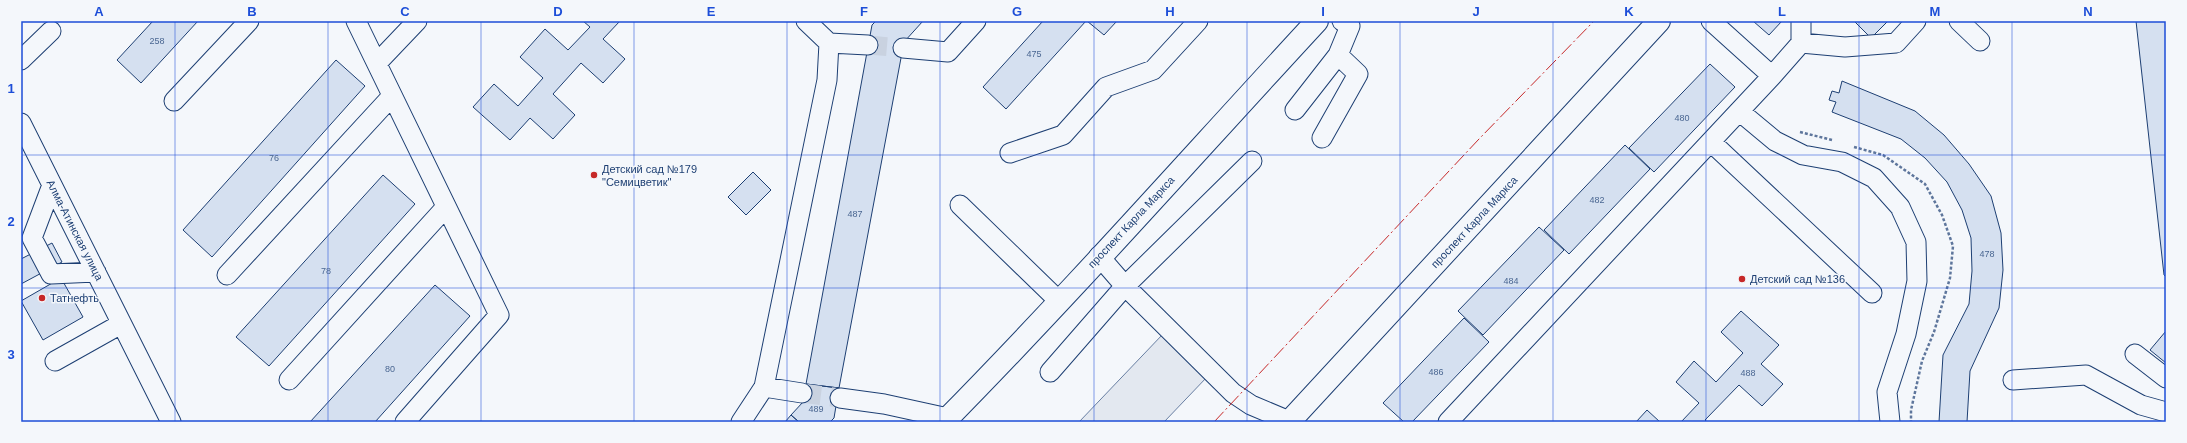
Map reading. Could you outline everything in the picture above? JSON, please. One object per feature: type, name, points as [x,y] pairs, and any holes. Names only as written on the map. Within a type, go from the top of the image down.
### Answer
[{"type":"main road","name":"проспект Карла Маркса","points":[[947,421],[1060,302],[1099,256],[1317,21]]},
{"type":"main road","name":"проспект Карла Маркса","points":[[1289,422],[1658,21]]},
{"type":"street","points":[[174,101],[249,21]]},
{"type":"street","points":[[356,21],[499,315],[405,422]]},
{"type":"street","points":[[377,63],[417,21]]},
{"type":"street","points":[[806,21],[829,43],[868,45]]},
{"type":"street","points":[[903,48],[948,52],[976,21]]},
{"type":"street","points":[[1010,153],[1064,135],[1106,87],[1153,70],[1198,21]]},
{"type":"street","points":[[1711,21],[1772,76]]},
{"type":"street","points":[[1448,422],[1772,76],[1801,43],[1801,21]]},
{"type":"street","points":[[1801,43],[1845,47],[1896,43],[1916,21]]},
{"type":"street","points":[[1959,21],[1980,41]]},
{"type":"street","points":[[1295,110],[1338,55],[1351,23]]},
{"type":"street","points":[[21,60],[51,31]]},
{"type":"street","points":[[741,422],[764,387],[827,80],[829,43]]},
{"type":"street","points":[[1322,138],[1358,74],[1338,55]]},
{"type":"street","points":[[227,275],[392,96]]},
{"type":"street","points":[[1739,112],[1775,141],[1804,155],[1842,162],[1874,178],[1900,207],[1916,242],[1917,281],[1906,334],[1887,392],[1890,422]]},
{"type":"street","name":"Алма-Атинская улица","points":[[21,123],[171,422]]},
{"type":"street","points":[[1711,142],[1872,293]]},
{"type":"street","points":[[1050,372],[1125,286],[1252,161]]},
{"type":"street","points":[[52,185],[32,238],[51,274],[96,272]]},
{"type":"street","points":[[960,205],[1060,302]]},
{"type":"street","points":[[289,380],[446,207]]},
{"type":"street","points":[[1099,256],[1125,286],[1233,393],[1264,411],[1289,422]]},
{"type":"street","points":[[55,361],[121,324]]},
{"type":"street","points":[[2135,354],[2166,378]]},
{"type":"street","points":[[2013,380],[2086,375],[2140,405],[2166,412]]},
{"type":"street","points":[[764,387],[802,393]]},
{"type":"street","points":[[840,398],[884,404],[947,421]]},
{"type":"shaded area","points":[[1163,334],[1207,377],[1164,422],[1079,422]]},
{"type":"building","points":[[153,21],[198,21],[141,83],[117,60]]},
{"type":"building","points":[[583,21],[620,21],[603,39],[625,59],[603,83],[581,63],[553,94],[575,115],[553,139],[530,118],[510,140],[473,107],[494,84],[518,106],[543,78],[520,57],[545,29],[568,50],[590,27]]},
{"type":"building","points":[[876,21],[923,21],[904,42],[839,388],[806,384],[872,25]]},
{"type":"building","points":[[1043,21],[1086,21],[1006,109],[983,87]]},
{"type":"building","points":[[1087,21],[1117,21],[1104,35]]},
{"type":"building","points":[[1753,21],[1782,21],[1769,35]]},
{"type":"building","points":[[1854,21],[1888,21],[1871,38]]},
{"type":"building","points":[[2136,21],[2166,21],[2166,277],[2164,275]]},
{"type":"building","points":[[336,60],[365,86],[212,257],[183,230]]},
{"type":"building","points":[[1710,64],[1735,87],[1654,172],[1629,148]]},
{"type":"building","points":[[1842,81],[1915,111],[1944,135],[1969,164],[1991,196],[2001,233],[2003,270],[1999,308],[1970,371],[1967,422],[1939,422],[1943,355],[1969,304],[1972,271],[1971,238],[1962,210],[1947,182],[1925,158],[1901,139],[1832,112],[1836,102],[1829,100],[1832,91],[1839,93]]},
{"type":"building","points":[[1625,145],[1650,169],[1569,254],[1544,230]]},
{"type":"building","points":[[753,172],[771,190],[746,215],[728,197]]},
{"type":"building","points":[[383,175],[415,204],[269,366],[236,337]]},
{"type":"building","points":[[1539,227],[1564,250],[1483,335],[1458,311]]},
{"type":"building","points":[[52,243],[62,262],[21,284],[21,259]]},
{"type":"building","points":[[61,278],[83,317],[43,340],[21,301]]},
{"type":"building","points":[[435,285],[470,316],[375,422],[310,422]]},
{"type":"building","points":[[1741,311],[1779,345],[1761,364],[1783,384],[1762,406],[1739,385],[1705,420],[1707,422],[1681,422],[1699,403],[1676,382],[1694,361],[1716,382],[1743,353],[1721,332]]},
{"type":"building","points":[[1464,318],[1489,342],[1412,422],[1404,422],[1383,403]]},
{"type":"building","points":[[2166,331],[2166,363],[2150,350]]},
{"type":"building","points":[[806,384],[839,388],[834,418],[830,422],[799,422],[791,415],[803,402]]},
{"type":"building","points":[[1647,410],[1660,422],[1636,422]]},
{"type":"building","points":[[791,415],[799,422],[785,422]]},
{"type":"tunnel","points":[[868,45],[903,48]]},
{"type":"tunnel","points":[[802,393],[840,398]]},
{"type":"power","points":[[1214,422],[1479,139],[1594,21]]},
{"type":"place","name":"Детский сад №179 \"Семицветик\"","points":[[594,175]]},
{"type":"place","name":"Детский сад №136","points":[[1742,279]]},
{"type":"place","name":"Татнефть","points":[[42,298]]}]
